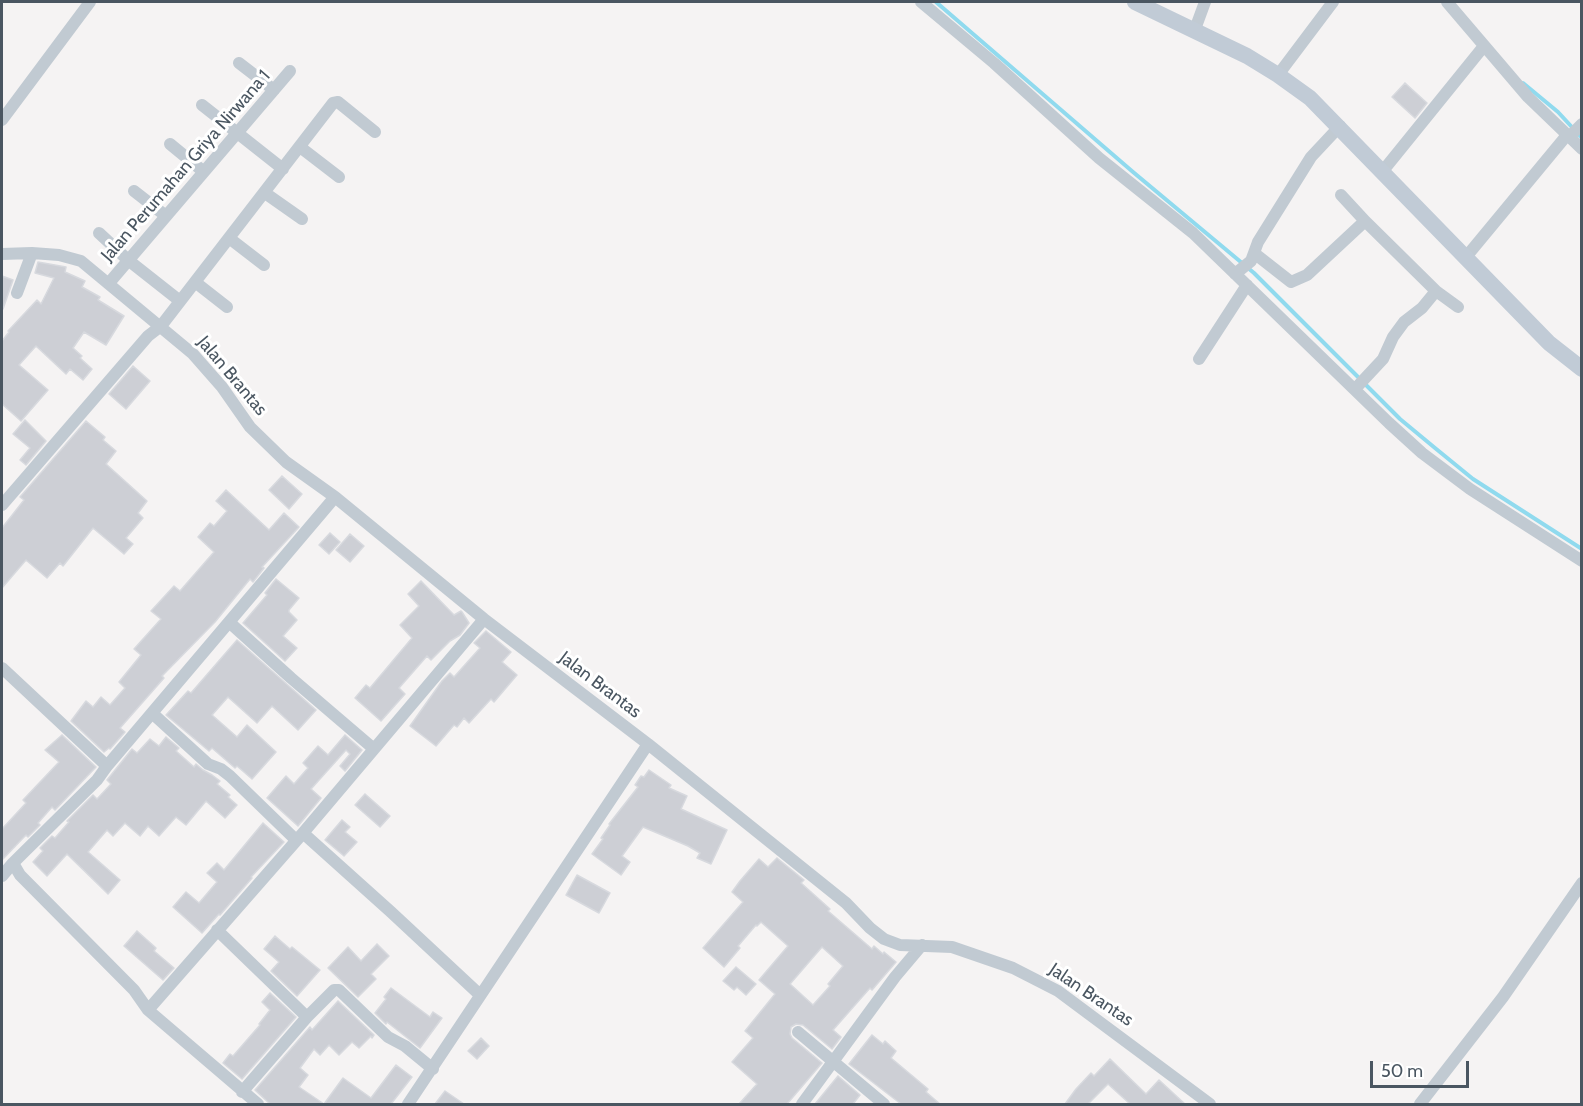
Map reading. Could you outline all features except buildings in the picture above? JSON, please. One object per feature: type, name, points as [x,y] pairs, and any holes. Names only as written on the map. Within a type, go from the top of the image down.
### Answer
[{"type":"main road","points":[[1135,2],[1247,56],[1310,98],[1340,126],[1382,172],[1550,343],[1581,369]]},
{"type":"street","points":[[2,120],[90,2]]},
{"type":"street","points":[[921,2],[994,63],[1100,158],[1193,233],[1245,264],[1295,281],[1317,267],[1365,221]]},
{"type":"street","points":[[1194,32],[1205,2]]},
{"type":"street","points":[[1278,75],[1333,2]]},
{"type":"street","points":[[1447,2],[1528,97],[1574,132],[1581,148]]},
{"type":"street","points":[[1382,172],[1484,46]]},
{"type":"street","points":[[239,63],[274,90]]},
{"type":"street","name":"Jalan Perumahan Griya Nirwana 1","points":[[109,283],[290,71]]},
{"type":"street","points":[[2,505],[148,336],[160,326],[335,102],[375,132]]},
{"type":"street","points":[[202,105],[283,169]]},
{"type":"street","points":[[1199,359],[1247,285],[1245,264],[1281,203],[1311,157],[1340,126]]},
{"type":"street","points":[[1466,257],[1574,132]]},
{"type":"street","points":[[170,144],[204,172]]},
{"type":"street","points":[[300,147],[339,177]]},
{"type":"street","points":[[134,191],[166,216]]},
{"type":"street","points":[[265,193],[302,219]]},
{"type":"street","points":[[1341,195],[1436,291],[1458,307]]},
{"type":"street","points":[[99,233],[128,260],[180,301]]},
{"type":"street","points":[[229,238],[264,265]]},
{"type":"street","points":[[17,293],[32,253]]},
{"type":"street","name":"Jalan Brantas","points":[[2,254],[59,255],[81,261],[193,354],[222,387],[250,427],[286,462],[335,497],[484,619],[648,744],[846,903],[884,939],[900,945],[952,947],[1013,968],[1058,991],[1210,1104]]},
{"type":"street","points":[[195,282],[227,307]]},
{"type":"street","points":[[1247,285],[1359,384],[1389,423],[1422,453],[1470,489],[1581,561]]},
{"type":"street","points":[[1359,384],[1383,358],[1393,337],[1404,322],[1422,308],[1436,291]]},
{"type":"street","points":[[2,876],[97,780],[335,497]]},
{"type":"street","points":[[148,1010],[484,619]]},
{"type":"street","points":[[229,622],[374,749]]},
{"type":"street","points":[[2,668],[107,766]]},
{"type":"street","points":[[152,712],[208,764],[221,769],[230,776],[299,837],[391,912],[479,994]]},
{"type":"street","points":[[408,1104],[433,1069],[479,994],[648,744]]},
{"type":"street","points":[[13,863],[20,874],[134,990],[148,1010],[258,1104]]},
{"type":"street","points":[[1420,1104],[1503,997],[1581,883]]},
{"type":"street","points":[[218,930],[307,1017]]},
{"type":"street","points":[[802,1104],[922,945]]},
{"type":"street","points":[[242,1092],[307,1017],[334,990],[339,990],[388,1037],[405,1046],[433,1069]]},
{"type":"street","points":[[798,1032],[884,1104]]},
{"type":"waterway","points":[[936,2],[1254,273],[1400,419],[1473,479],[1582,549]]},
{"type":"waterway","points":[[1523,83],[1558,112],[1582,138]]}]
